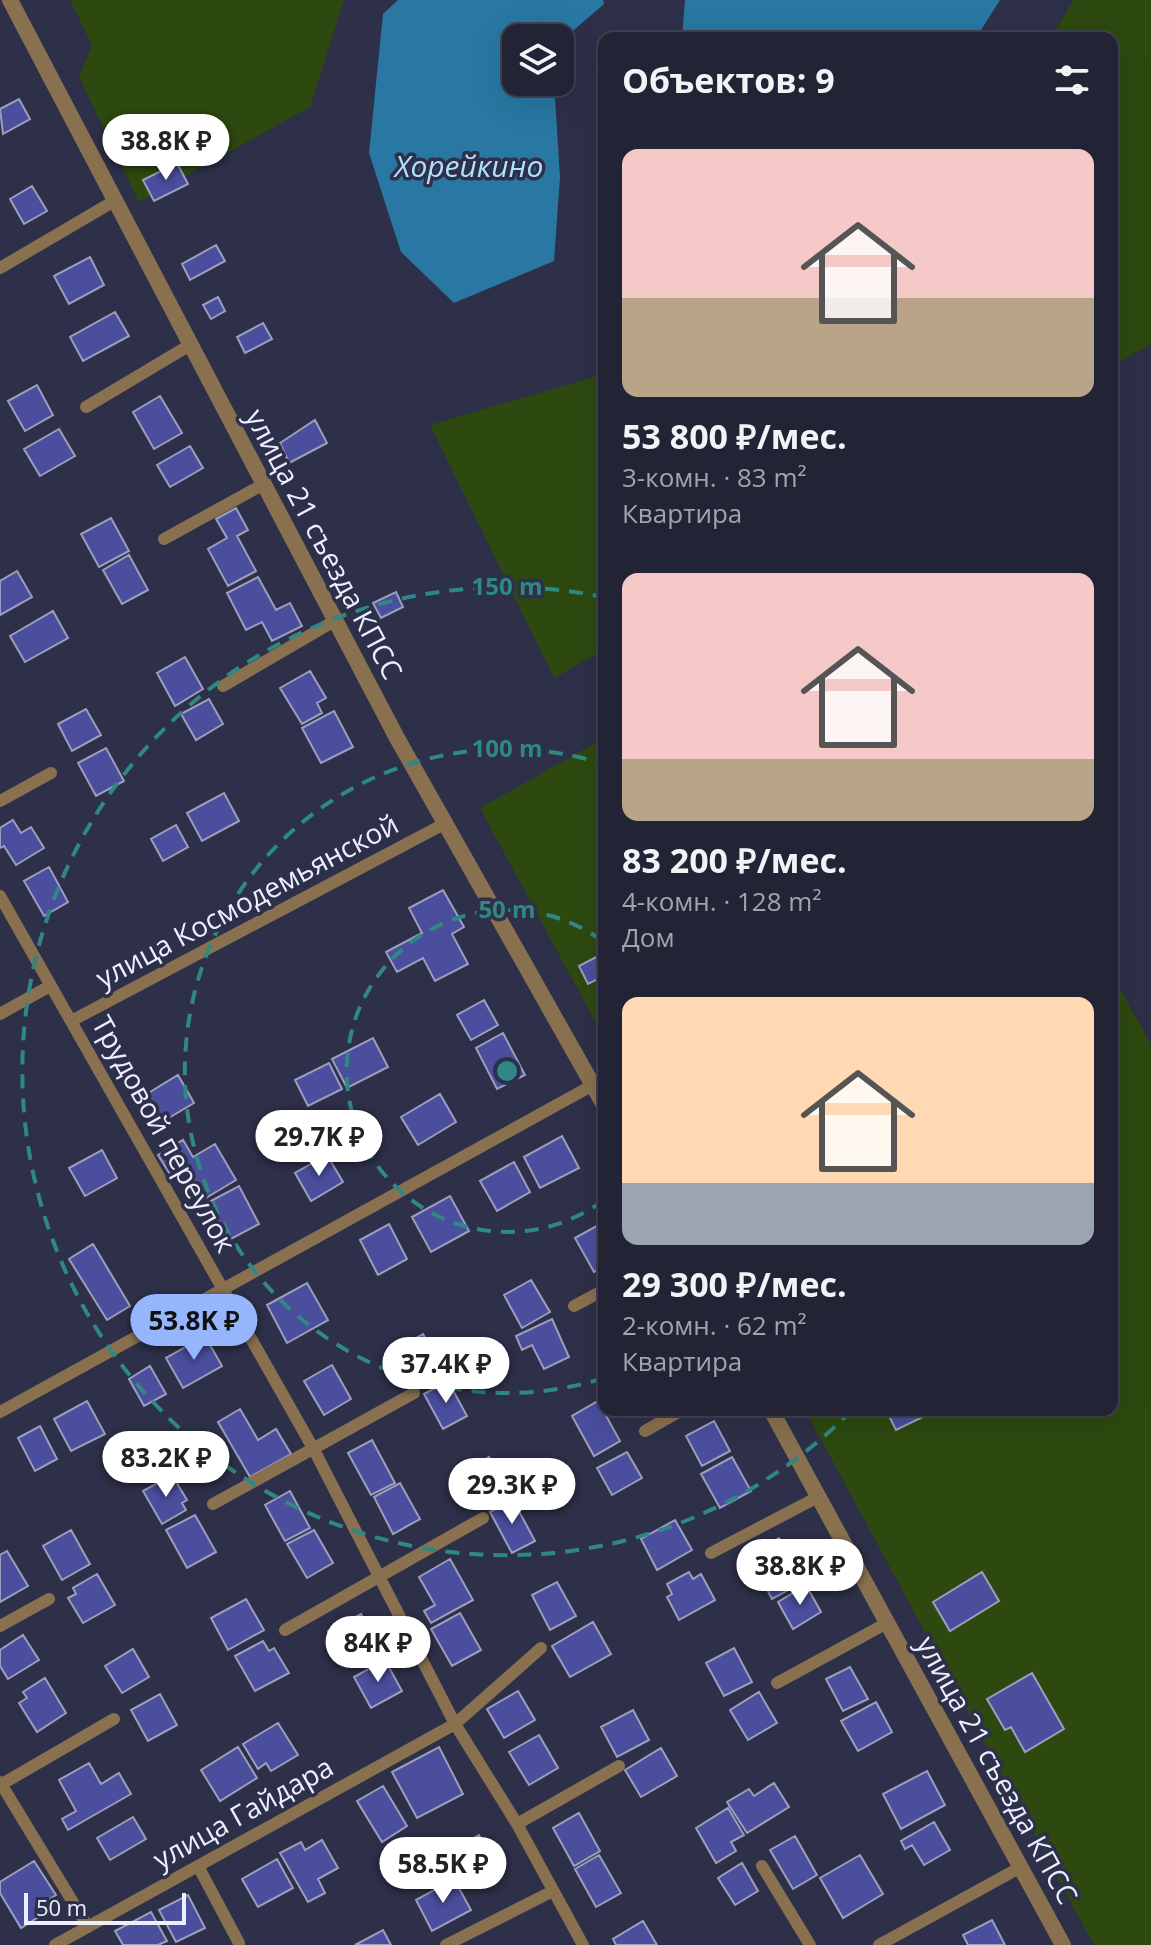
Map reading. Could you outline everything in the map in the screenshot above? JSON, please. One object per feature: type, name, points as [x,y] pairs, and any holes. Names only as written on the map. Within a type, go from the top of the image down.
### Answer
[{"type":"street","name":"улица 21 съезда КПСС","points":[[10,0],[444,824],[598,1094]]},
{"type":"street","name":"улица 21 съезда КПСС","points":[[774,1416],[1063,1945]]},
{"type":"lane","points":[[0,268],[116,200]]},
{"type":"lane","points":[[86,407],[190,345]]},
{"type":"lane","points":[[164,539],[264,484]]},
{"type":"lane","points":[[223,686],[336,620]]},
{"type":"lane","points":[[0,801],[51,773]]},
{"type":"lane","name":"улица Космодемьянской","points":[[73,1020],[444,824]]},
{"type":"lane","name":"Трудовой переулок","points":[[0,896],[313,1448],[455,1724],[517,1824],[583,1945]]},
{"type":"lane","points":[[0,1014],[50,986]]},
{"type":"lane","points":[[0,1412],[593,1085]]},
{"type":"lane","points":[[574,1306],[598,1293]]},
{"type":"lane","points":[[213,1504],[414,1393]]},
{"type":"lane","points":[[645,1431],[671,1416]]},
{"type":"lane","points":[[711,1553],[818,1497]]},
{"type":"lane","points":[[285,1630],[483,1518]]},
{"type":"lane","points":[[0,1626],[49,1599]]},
{"type":"lane","points":[[777,1683],[887,1623]]},
{"type":"lane","name":"улица Гайдара","points":[[55,1945],[77,1940],[88,1927],[455,1724],[541,1648]]},
{"type":"lane","points":[[88,1927],[1,1783],[114,1719]]},
{"type":"lane","points":[[517,1824],[619,1766]]},
{"type":"lane","points":[[198,1866],[239,1943]]},
{"type":"lane","points":[[762,1866],[810,1945]]},
{"type":"lane","points":[[887,1943],[1021,1867]]},
{"type":"lane","points":[[446,1945],[553,1891]]},
{"type":"green space","points":[[70,0],[344,0],[310,107],[139,202],[79,77],[92,45]]},
{"type":"green space","points":[[1074,0],[1151,0],[1151,344],[1118,363],[1118,32],[1054,32]]},
{"type":"green space","points":[[598,376],[598,653],[554,678],[430,425]]},
{"type":"green space","points":[[598,741],[598,1027],[480,808]]},
{"type":"green space","points":[[1118,986],[1151,1044],[1151,1945],[1094,1945],[808,1416],[1118,1416]]},
{"type":"water","name":"Хорейкино","points":[[398,0],[603,0],[604,4],[574,30],[574,24],[502,24],[502,96],[555,96],[560,177],[554,261],[454,303],[401,252],[369,153],[383,14]]},
{"type":"water","points":[[685,0],[1000,0],[980,32],[682,32]]},
{"type":"building","points":[[19,99],[30,119],[3,134],[0,109]]},
{"type":"building","points":[[172,123],[182,145],[150,159],[141,138]]},
{"type":"building","points":[[177,163],[188,184],[154,201],[143,180]]},
{"type":"building","points":[[32,186],[47,211],[24,224],[10,199]]},
{"type":"building","points":[[216,245],[225,261],[190,280],[182,264]]},
{"type":"building","points":[[90,257],[104,285],[69,304],[54,276]]},
{"type":"building","points":[[218,297],[225,311],[211,319],[203,305]]},
{"type":"building","points":[[115,312],[129,336],[83,361],[70,337]]},
{"type":"building","points":[[263,323],[272,339],[245,353],[237,337]]},
{"type":"building","points":[[37,385],[53,415],[25,431],[8,401]]},
{"type":"building","points":[[160,396],[182,433],[154,449],[133,412]]},
{"type":"building","points":[[315,420],[327,443],[289,463],[280,443]]},
{"type":"building","points":[[59,429],[75,456],[40,476],[24,449]]},
{"type":"building","points":[[190,446],[203,468],[170,487],[157,465]]},
{"type":"building","points":[[236,508],[248,530],[237,536],[256,571],[228,586],[208,549],[227,538],[216,519]]},
{"type":"building","points":[[111,518],[129,551],[99,567],[81,534]]},
{"type":"building","points":[[129,555],[148,590],[122,604],[103,570]]},
{"type":"building","points":[[17,571],[32,597],[0,615],[0,581]]},
{"type":"building","points":[[258,577],[276,610],[290,603],[302,626],[272,641],[262,622],[246,630],[227,593]]},
{"type":"building","points":[[396,592],[403,607],[381,618],[373,603]]},
{"type":"building","points":[[53,611],[68,638],[25,662],[10,636]]},
{"type":"building","points":[[185,657],[203,689],[175,706],[157,673]]},
{"type":"building","points":[[310,671],[326,698],[317,703],[322,713],[302,724],[280,688]]},
{"type":"building","points":[[209,699],[223,724],[196,740],[181,714]]},
{"type":"building","points":[[86,709],[101,735],[72,751],[58,724]]},
{"type":"building","points":[[334,711],[353,747],[321,763],[302,728]]},
{"type":"building","points":[[106,748],[124,781],[96,796],[78,763]]},
{"type":"building","points":[[224,793],[239,821],[202,841],[187,813]]},
{"type":"building","points":[[13,820],[21,833],[31,827],[44,848],[16,865],[4,846],[0,848],[0,828]]},
{"type":"building","points":[[176,825],[188,847],[163,861],[151,839]]},
{"type":"building","points":[[49,867],[68,902],[44,916],[24,881]]},
{"type":"building","points":[[443,890],[464,927],[452,934],[468,964],[435,981],[423,958],[397,972],[386,952],[422,933],[409,908]]},
{"type":"building","points":[[598,956],[598,979],[588,984],[579,966]]},
{"type":"building","points":[[484,1000],[498,1025],[471,1040],[457,1015]]},
{"type":"building","points":[[503,1033],[525,1075],[497,1089],[476,1048]]},
{"type":"building","points":[[373,1038],[388,1067],[347,1088],[332,1059]]},
{"type":"building","points":[[329,1063],[342,1089],[308,1106],[295,1080]]},
{"type":"building","points":[[178,1075],[194,1103],[162,1122],[145,1095]]},
{"type":"building","points":[[440,1094],[456,1122],[418,1145],[401,1117]]},
{"type":"building","points":[[562,1136],[579,1168],[540,1188],[524,1157]]},
{"type":"building","points":[[183,1140],[193,1157],[215,1144],[236,1180],[206,1198],[189,1170],[173,1179],[158,1155]]},
{"type":"building","points":[[102,1150],[117,1178],[85,1196],[69,1168]]},
{"type":"building","points":[[327,1155],[343,1182],[311,1201],[295,1173]]},
{"type":"building","points":[[514,1162],[530,1192],[497,1211],[480,1181]]},
{"type":"building","points":[[239,1186],[259,1224],[229,1240],[209,1202]]},
{"type":"building","points":[[450,1196],[469,1231],[431,1252],[412,1217]]},
{"type":"building","points":[[389,1224],[407,1259],[378,1275],[360,1240]]},
{"type":"building","points":[[598,1225],[598,1270],[594,1272],[575,1238]]},
{"type":"building","points":[[93,1244],[130,1306],[107,1320],[69,1259]]},
{"type":"building","points":[[531,1280],[550,1312],[522,1328],[504,1295]]},
{"type":"building","points":[[307,1283],[328,1320],[287,1343],[267,1305]]},
{"type":"building","points":[[552,1319],[569,1357],[544,1369],[532,1345],[522,1350],[516,1336]]},
{"type":"building","points":[[423,1334],[441,1366],[414,1381],[397,1349]]},
{"type":"building","points":[[205,1336],[222,1366],[183,1388],[166,1358]]},
{"type":"building","points":[[332,1365],[351,1399],[324,1415],[304,1381]]},
{"type":"building","points":[[150,1366],[166,1394],[144,1406],[129,1379]]},
{"type":"building","points":[[448,1381],[467,1416],[443,1429],[424,1394]]},
{"type":"building","points":[[87,1401],[105,1434],[71,1451],[54,1419]]},
{"type":"building","points":[[598,1401],[598,1416],[606,1416],[620,1441],[594,1456],[572,1416]]},
{"type":"building","points":[[240,1409],[258,1440],[276,1429],[291,1454],[250,1477],[218,1422]]},
{"type":"building","points":[[889,1416],[925,1416],[896,1430]]},
{"type":"building","points":[[714,1421],[730,1451],[702,1466],[686,1436]]},
{"type":"building","points":[[40,1426],[57,1459],[35,1471],[18,1438]]},
{"type":"building","points":[[372,1440],[395,1483],[371,1495],[348,1453]]},
{"type":"building","points":[[627,1452],[642,1478],[612,1495],[597,1468]]},
{"type":"building","points":[[489,1457],[510,1492],[485,1508],[464,1473]]},
{"type":"building","points":[[732,1457],[751,1491],[720,1508],[701,1474]]},
{"type":"building","points":[[172,1475],[187,1500],[182,1503],[186,1510],[162,1524],[143,1491]]},
{"type":"building","points":[[400,1483],[420,1519],[393,1534],[374,1497]]},
{"type":"building","points":[[290,1491],[310,1528],[285,1541],[265,1505]]},
{"type":"building","points":[[513,1500],[535,1541],[512,1553],[490,1512]]},
{"type":"building","points":[[195,1515],[216,1552],[187,1568],[166,1530]]},
{"type":"building","points":[[675,1520],[692,1550],[657,1570],[641,1539]]},
{"type":"building","points":[[71,1530],[90,1564],[62,1580],[43,1546]]},
{"type":"building","points":[[314,1530],[333,1563],[307,1578],[287,1544]]},
{"type":"building","points":[[779,1538],[793,1564],[812,1554],[822,1572],[772,1599],[749,1554]]},
{"type":"building","points":[[7,1551],[28,1586],[0,1602],[0,1555]]},
{"type":"building","points":[[450,1559],[473,1600],[431,1623],[424,1611],[435,1605],[419,1577]]},
{"type":"building","points":[[689,1572],[693,1579],[701,1574],[715,1600],[679,1620],[667,1597],[672,1594],[667,1584]]},
{"type":"building","points":[[982,1572],[999,1601],[950,1631],[933,1602]]},
{"type":"building","points":[[97,1574],[115,1605],[83,1623],[68,1598],[76,1594],[73,1588]]},
{"type":"building","points":[[557,1582],[576,1616],[550,1630],[532,1595]]},
{"type":"building","points":[[806,1585],[821,1612],[793,1629],[778,1602]]},
{"type":"building","points":[[246,1599],[264,1630],[228,1650],[211,1618]]},
{"type":"building","points":[[460,1613],[481,1650],[452,1666],[431,1629]]},
{"type":"building","points":[[361,1614],[377,1646],[351,1660],[348,1654],[341,1657],[328,1631]]},
{"type":"building","points":[[593,1622],[611,1654],[570,1677],[552,1646]]},
{"type":"building","points":[[23,1635],[39,1660],[8,1679],[0,1666],[0,1650]]},
{"type":"building","points":[[263,1641],[269,1651],[274,1648],[289,1673],[255,1691],[235,1656]]},
{"type":"building","points":[[734,1648],[752,1682],[724,1696],[706,1663]]},
{"type":"building","points":[[133,1649],[149,1677],[122,1693],[105,1666]]},
{"type":"building","points":[[385,1660],[402,1691],[371,1708],[354,1677]]},
{"type":"building","points":[[850,1667],[868,1699],[843,1711],[826,1679]]},
{"type":"building","points":[[1032,1673],[1064,1729],[1025,1752],[1011,1727],[1005,1730],[987,1699]]},
{"type":"building","points":[[45,1678],[66,1713],[37,1732],[19,1703],[27,1698],[23,1692]]},
{"type":"building","points":[[518,1691],[535,1720],[504,1738],[487,1709]]},
{"type":"building","points":[[759,1692],[777,1723],[748,1740],[730,1710]]},
{"type":"building","points":[[160,1694],[177,1725],[148,1741],[131,1710]]},
{"type":"building","points":[[876,1702],[892,1732],[858,1751],[841,1721]]},
{"type":"building","points":[[633,1710],[649,1740],[617,1757],[601,1727]]},
{"type":"building","points":[[278,1723],[298,1755],[271,1771],[266,1763],[258,1769],[243,1744]]},
{"type":"building","points":[[539,1735],[558,1768],[529,1785],[509,1752]]},
{"type":"building","points":[[238,1747],[257,1778],[220,1801],[201,1770]]},
{"type":"building","points":[[439,1747],[463,1794],[417,1818],[392,1772]]},
{"type":"building","points":[[661,1748],[677,1776],[641,1797],[625,1770]]},
{"type":"building","points":[[89,1763],[101,1784],[119,1773],[131,1794],[68,1830],[62,1819],[76,1811],[59,1780]]},
{"type":"building","points":[[927,1771],[945,1805],[901,1829],[883,1794]]},
{"type":"building","points":[[774,1783],[789,1807],[747,1833],[727,1802],[749,1789],[754,1796]]},
{"type":"building","points":[[383,1786],[407,1826],[382,1842],[357,1801]]},
{"type":"building","points":[[728,1808],[744,1835],[731,1842],[736,1851],[716,1863],[696,1828]]},
{"type":"building","points":[[579,1813],[600,1851],[574,1866],[553,1828]]},
{"type":"building","points":[[133,1817],[146,1839],[110,1860],[97,1838]]},
{"type":"building","points":[[934,1822],[950,1850],[924,1865],[912,1845],[905,1849],[901,1841]]},
{"type":"building","points":[[479,1835],[498,1869],[475,1882],[456,1848]]},
{"type":"building","points":[[795,1836],[817,1875],[793,1889],[770,1850]]},
{"type":"building","points":[[322,1840],[338,1868],[318,1879],[325,1893],[308,1902],[280,1853],[301,1842],[305,1850]]},
{"type":"building","points":[[599,1855],[621,1893],[596,1907],[575,1869]]},
{"type":"building","points":[[860,1855],[883,1894],[843,1918],[820,1878]]},
{"type":"building","points":[[277,1859],[293,1888],[258,1907],[242,1879]]},
{"type":"building","points":[[34,1861],[56,1895],[43,1903],[48,1911],[21,1928],[0,1893],[0,1882]]},
{"type":"building","points":[[742,1863],[758,1891],[735,1905],[718,1878]]},
{"type":"building","points":[[454,1879],[471,1910],[432,1931],[416,1900]]},
{"type":"building","points":[[188,1895],[205,1928],[176,1942],[159,1910]]},
{"type":"building","points":[[151,1912],[167,1941],[158,1945],[123,1945],[115,1931]]},
{"type":"building","points":[[992,1920],[1005,1945],[968,1945],[963,1935]]},
{"type":"building","points":[[643,1921],[657,1945],[616,1945],[613,1939]]},
{"type":"building","points":[[383,1930],[391,1945],[355,1945]]}]
